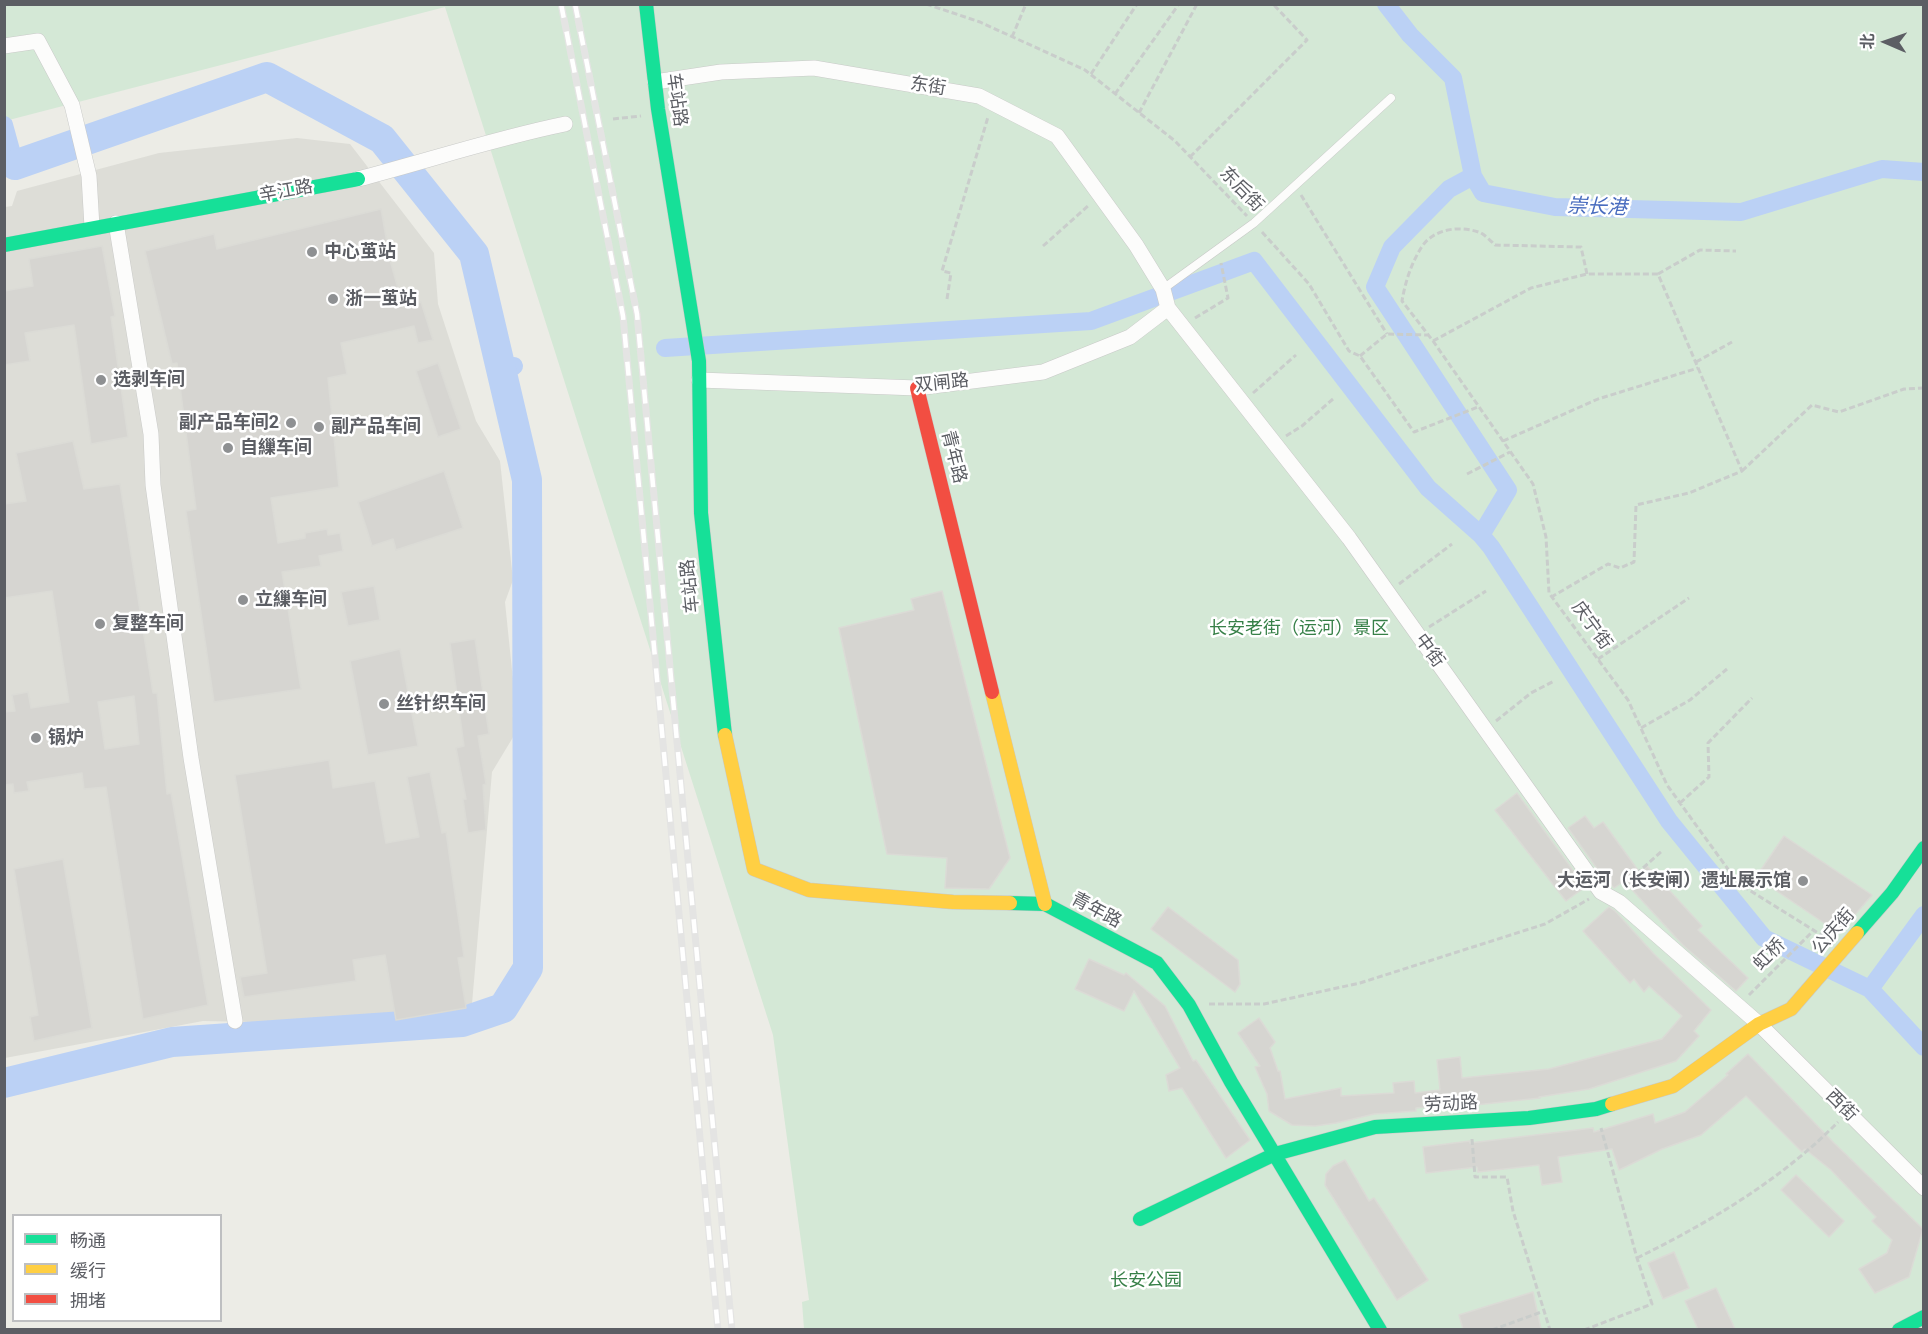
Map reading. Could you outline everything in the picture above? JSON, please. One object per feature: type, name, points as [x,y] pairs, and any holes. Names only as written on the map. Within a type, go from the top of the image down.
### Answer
[{"type":"street","name":"车站路","points":[[646,4],[660,114],[699,361],[701,513],[725,731],[754,869],[808,890],[953,902],[1045,904]]},
{"type":"street","points":[[4,46],[38,41],[72,105],[88,176],[93,227]]},
{"type":"street","name":"东街","points":[[656,82],[720,72],[814,68],[980,96],[1057,136],[1136,245]]},
{"type":"street","name":"辛江路","points":[[4,245],[358,179],[523,132],[565,124]]},
{"type":"street","points":[[116,223],[151,434],[153,485],[190,758],[235,1021]]},
{"type":"street","name":"中街","points":[[1136,245],[1182,327],[1348,538],[1606,895],[1619,902],[1759,1024]]},
{"type":"street","name":"双闸路","points":[[699,380],[917,388],[1042,372],[1130,337],[1166,298]]},
{"type":"street","name":"青年路","points":[[917,388],[1045,904],[1157,963],[1189,1005],[1231,1082],[1380,1329]]},
{"type":"street","name":"公庆街","points":[[1759,1024],[1791,1009],[1892,893],[1923,848]]},
{"type":"street","name":"劳动路","points":[[1140,1220],[1275,1154],[1375,1127],[1470,1123],[1596,1109],[1673,1086],[1759,1024]]},
{"type":"street","name":"西街","points":[[1759,1024],[1923,1188]]},
{"type":"street","points":[[1899,1329],[1923,1317]]},
{"type":"lane","points":[[1166,298],[1254,223],[1390,98]]},
{"type":"path","name":"东后街","points":[[926,4],[980,22],[1085,70],[1175,141],[1309,284],[1348,351],[1360,356],[1414,432],[1479,407]]},
{"type":"path","points":[[1012,37],[1026,4]]},
{"type":"path","points":[[1091,74],[1137,4]]},
{"type":"path","points":[[1115,94],[1179,4]]},
{"type":"path","points":[[1138,112],[1197,4]]},
{"type":"path","points":[[1190,157],[1307,40],[1273,4]]},
{"type":"path","points":[[947,299],[951,273],[942,271],[992,102]]},
{"type":"path","points":[[613,119],[660,114]]},
{"type":"path","points":[[1295,186],[1387,334]]},
{"type":"path","points":[[1043,246],[1100,196]]},
{"type":"path","name":"庆宁街","points":[[1587,274],[1581,247],[1495,245],[1483,234],[1460,228],[1440,232],[1422,246],[1406,281],[1402,301],[1533,484],[1546,537],[1549,593],[1628,700],[1667,785],[1738,883],[1842,950]]},
{"type":"path","points":[[1432,341],[1531,288],[1587,274],[1658,274],[1700,250],[1736,250]]},
{"type":"path","points":[[1182,327],[1228,298],[1220,260]]},
{"type":"path","points":[[1658,274],[1742,471]]},
{"type":"path","points":[[1360,356],[1387,334],[1428,335]]},
{"type":"path","points":[[1696,362],[1732,342]]},
{"type":"path","points":[[1242,402],[1296,355]]},
{"type":"path","points":[[1503,441],[1598,399],[1698,368]]},
{"type":"path","points":[[1552,596],[1608,564],[1620,568],[1634,562],[1636,505],[1689,493],[1742,471],[1812,405],[1839,412],[1904,390],[1923,388]]},
{"type":"path","points":[[1275,444],[1302,426],[1333,399]]},
{"type":"path","points":[[1467,474],[1510,452]]},
{"type":"path","points":[[1388,593],[1452,544]]},
{"type":"path","points":[[1418,635],[1486,591]]},
{"type":"path","points":[[1598,659],[1689,598]]},
{"type":"path","points":[[1641,728],[1690,700],[1727,669]]},
{"type":"path","points":[[1486,730],[1530,693],[1554,681]]},
{"type":"path","points":[[1680,803],[1709,777],[1708,743],[1752,698]]},
{"type":"path","points":[[1189,1005],[1264,1004],[1360,983],[1545,924],[1606,895],[1662,851]]},
{"type":"path","name":"虹桥","points":[[1757,987],[1814,930]]},
{"type":"path","points":[[1584,1329],[1652,1304],[1596,1109]]},
{"type":"path","points":[[1637,1258],[1690,1232],[1784,1171],[1823,1138],[1847,1113]]},
{"type":"path","points":[[1470,1123],[1475,1177],[1507,1177],[1513,1211],[1550,1329]]},
{"type":"path","points":[[1492,1329],[1544,1311]]},
{"type":"shaded area","points":[[297,138],[350,144],[434,253],[438,304],[476,421],[500,461],[513,580],[505,602],[518,729],[492,772],[472,1004],[351,1024],[203,1021],[5,1058],[5,207],[12,206],[17,191],[159,153]]},
{"type":"green space","name":"长安老街（运河）景区","points":[[5,5],[1923,5],[1923,1329],[804,1329],[802,1302],[809,1300],[773,1035],[445,7],[5,121]]},
{"type":"building","points":[[381,209],[390,260],[403,307],[421,302],[433,340],[418,343],[414,326],[341,343],[347,374],[328,378],[339,487],[271,498],[278,543],[305,538],[305,533],[327,529],[328,535],[340,533],[343,551],[319,556],[321,566],[282,572],[301,689],[214,702],[186,511],[196,509],[177,363],[172,364],[145,251],[214,234],[217,249]]},
{"type":"building","points":[[102,246],[115,316],[111,317],[128,437],[91,444],[74,325],[25,333],[30,361],[4,365],[4,291],[33,286],[29,259]]},
{"type":"building","points":[[438,363],[461,429],[438,437],[416,371]]},
{"type":"building","points":[[73,441],[84,489],[120,484],[153,693],[157,693],[167,794],[171,793],[208,1005],[143,1019],[106,787],[84,789],[82,773],[27,782],[29,791],[14,793],[13,784],[4,785],[4,712],[15,711],[12,695],[28,692],[31,708],[69,702],[52,591],[4,598],[4,504],[26,501],[16,453]],"holes":[[[134,696],[139,744],[105,749],[98,702]]]},
{"type":"building","points":[[444,471],[463,528],[396,550],[393,539],[372,546],[358,502]]},
{"type":"building","points":[[374,586],[380,620],[348,626],[341,592]]},
{"type":"building","points":[[942,591],[1010,858],[989,889],[945,888],[947,858],[887,854],[839,628],[914,610],[911,599]]},
{"type":"building","points":[[475,639],[489,734],[478,736],[486,784],[483,785],[486,830],[468,833],[463,799],[466,799],[456,748],[464,746],[450,643]]},
{"type":"building","name":"丝针织车间","points":[[400,649],[418,746],[368,755],[350,661]]},
{"type":"building","points":[[329,760],[333,788],[375,781],[386,843],[419,837],[407,777],[430,772],[442,833],[446,832],[464,957],[458,958],[466,1008],[396,1020],[385,955],[353,960],[356,981],[244,997],[240,977],[267,973],[235,775]]},
{"type":"building","points":[[1517,793],[1585,887],[1566,901],[1495,810]]},
{"type":"building","points":[[1585,816],[1594,828],[1603,822],[1640,873],[1647,866],[1702,926],[1698,930],[1748,978],[1736,991],[1683,945],[1624,881],[1614,888],[1601,874],[1568,828]]},
{"type":"building","points":[[1784,836],[1872,895],[1839,933],[1756,877]]},
{"type":"building","points":[[63,859],[92,1028],[34,1041],[30,1017],[38,1015],[14,869]]},
{"type":"building","points":[[1168,907],[1238,960],[1240,984],[1235,992],[1151,929]]},
{"type":"building","points":[[1609,907],[1711,1010],[1694,1031],[1699,1036],[1676,1061],[1589,1089],[1540,1098],[1416,1108],[1416,1111],[1374,1114],[1315,1126],[1292,1125],[1269,1111],[1267,1094],[1255,1067],[1260,1066],[1238,1033],[1259,1018],[1275,1042],[1270,1048],[1278,1071],[1280,1071],[1285,1099],[1341,1088],[1341,1096],[1394,1093],[1393,1083],[1414,1081],[1415,1093],[1440,1090],[1437,1060],[1460,1057],[1462,1078],[1549,1069],[1662,1039],[1682,1016],[1649,986],[1644,992],[1634,979],[1630,983],[1583,931]]},
{"type":"building","points":[[1089,959],[1124,975],[1126,973],[1165,1006],[1193,1061],[1196,1060],[1250,1140],[1226,1158],[1182,1088],[1169,1091],[1166,1075],[1180,1068],[1134,991],[1124,1011],[1075,989]]},
{"type":"building","points":[[1748,1054],[1834,1143],[1923,1229],[1909,1277],[1875,1293],[1859,1269],[1887,1253],[1892,1240],[1872,1221],[1876,1217],[1831,1170],[1805,1149],[1802,1152],[1746,1096],[1701,1135],[1662,1149],[1619,1170],[1612,1149],[1558,1157],[1562,1182],[1542,1185],[1539,1165],[1478,1172],[1477,1167],[1426,1173],[1423,1147],[1593,1128],[1594,1132],[1653,1114],[1655,1123],[1685,1112],[1728,1075],[1726,1074]]},
{"type":"building","points":[[1345,1160],[1369,1201],[1374,1198],[1428,1280],[1397,1300],[1325,1185],[1326,1174],[1333,1166]]},
{"type":"building","points":[[1796,1175],[1844,1221],[1829,1237],[1781,1190]]},
{"type":"building","points":[[1674,1252],[1689,1288],[1663,1299],[1648,1263]]},
{"type":"building","points":[[1716,1288],[1735,1329],[1698,1329],[1685,1301]]},
{"type":"building","points":[[1533,1292],[1541,1329],[1463,1329],[1459,1315]]},
{"type":"waterway","name":"崇长港","points":[[1386,4],[1410,35],[1453,78],[1473,176],[1483,193],[1555,207],[1741,212],[1882,169],[1924,172]]},
{"type":"waterway","points":[[4,1083],[172,1042],[462,1022],[503,1008],[528,968],[527,480],[474,254],[382,139],[267,77],[15,165]]},
{"type":"waterway","name":"崇长港","points":[[4,125],[15,165],[4,168]]},
{"type":"waterway","points":[[1473,176],[1449,189],[1392,247],[1375,287],[1508,490],[1481,535]]},
{"type":"waterway","points":[[665,348],[1091,321],[1254,261],[1428,488],[1481,535],[1491,547],[1669,821],[1764,938],[1870,989]]},
{"type":"waterway","points":[[500,368],[514,366]]},
{"type":"waterway","points":[[1924,915],[1870,989],[1924,1047]]},
{"type":"railway","points":[[561,4],[623,316],[718,1330]]},
{"type":"railway","points":[[575,4],[637,314],[732,1330]]},
{"type":"traffic: fast","points":[[646,4],[658,109],[699,361],[701,513],[725,735]]},
{"type":"traffic: fast","points":[[4,245],[358,179]]},
{"type":"traffic: fast","points":[[1857,933],[1892,893],[1924,848]]},
{"type":"traffic: fast","points":[[1010,903],[1045,904],[1157,963],[1189,1005],[1231,1082],[1380,1330]]},
{"type":"traffic: fast","points":[[1140,1219],[1275,1154],[1375,1127],[1529,1118],[1596,1109],[1612,1104]]},
{"type":"traffic: fast","points":[[1899,1330],[1924,1317]]},
{"type":"traffic: slow","points":[[992,692],[1045,904]]},
{"type":"traffic: slow","points":[[725,735],[754,869],[809,890],[953,902],[1010,903]]},
{"type":"traffic: slow","points":[[1612,1104],[1673,1086],[1759,1024],[1791,1009],[1857,933]]},
{"type":"traffic: jam","points":[[917,388],[992,692]]},
{"type":"place","name":"中心茧站","points":[[312,252]]},
{"type":"place","name":"浙一茧站","points":[[333,299]]},
{"type":"place","name":"选剥车间","points":[[101,380]]},
{"type":"place","name":"副产品车间2","points":[[291,423]]},
{"type":"place","name":"副产品车间","points":[[319,427]]},
{"type":"place","name":"自繅车间","points":[[228,448]]},
{"type":"place","name":"立繅车间","points":[[243,600]]},
{"type":"place","name":"复整车间","points":[[100,624]]},
{"type":"place","name":"丝针织车间","points":[[384,704]]},
{"type":"place","name":"锅炉","points":[[36,738]]},
{"type":"place","name":"大运河（长安闸）遗址展示馆","points":[[1803,881]]},
{"type":"park label","name":"长安公园","points":[[1146,1281]]}]
